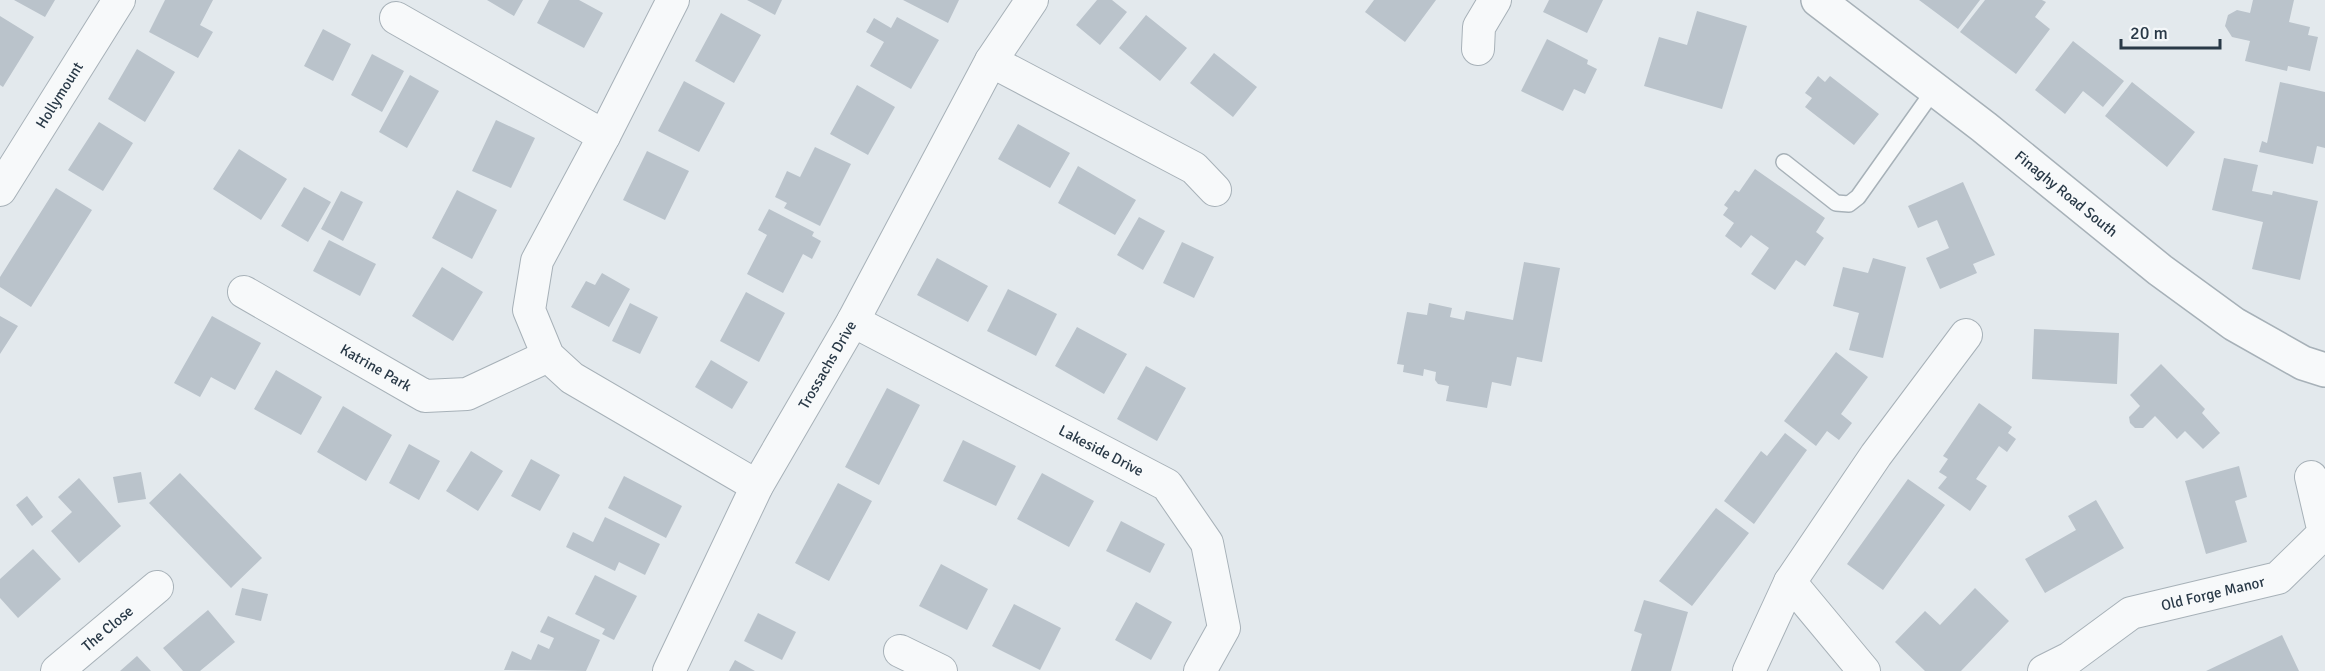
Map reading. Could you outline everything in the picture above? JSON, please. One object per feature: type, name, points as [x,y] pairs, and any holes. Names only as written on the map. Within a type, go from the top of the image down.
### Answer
[{"type":"street","name":"Hollymount","points":[[0,190],[119,0]]},
{"type":"street","points":[[673,0],[537,261],[529,310],[548,356],[572,378],[757,486]]},
{"type":"street","name":"Trossachs Drive","points":[[669,671],[757,486],[853,321],[991,61],[1032,0]]},
{"type":"street","points":[[1478,49],[1479,27],[1495,0]]},
{"type":"street","name":"Finaghy Road South","points":[[1827,3],[2160,270],[2234,324],[2303,363],[2325,370]]},
{"type":"street","points":[[396,18],[604,136]]},
{"type":"street","points":[[991,61],[1194,168],[1215,190]]},
{"type":"street","name":"Katrine Park","points":[[244,292],[425,396],[467,394],[548,356]]},
{"type":"street","name":"Lakeside Drive","points":[[853,321],[1167,485],[1207,543],[1224,628],[1200,671]]},
{"type":"street","points":[[1749,671],[1790,582],[1876,455],[1966,335]]},
{"type":"street","name":"Old Forge Manor","points":[[2044,671],[2070,658],[2131,613],[2278,578],[2324,533],[2311,477]]},
{"type":"street","points":[[1790,582],[1864,671]]},
{"type":"street","name":"The Close","points":[[57,671],[157,586]]},
{"type":"street","points":[[900,651],[941,671]]},
{"type":"lane","points":[[1784,162],[1836,203],[1849,204],[1857,198],[1934,90]]},
{"type":"building","points":[[14,0],[55,0],[45,17]]},
{"type":"building","points":[[165,0],[213,0],[200,25],[213,32],[198,58],[149,32]]},
{"type":"building","points":[[487,0],[523,0],[514,16]]},
{"type":"building","points":[[549,0],[579,0],[603,13],[584,48],[537,23]]},
{"type":"building","points":[[747,0],[782,0],[775,15]]},
{"type":"building","points":[[903,0],[959,0],[948,23]]},
{"type":"building","points":[[1097,0],[1112,0],[1127,12],[1100,45],[1076,25]]},
{"type":"building","points":[[1374,0],[1436,0],[1405,42],[1365,12]]},
{"type":"building","points":[[1549,0],[1603,0],[1587,33],[1543,12]]},
{"type":"building","points":[[1919,0],[1980,0],[1958,29]]},
{"type":"building","points":[[1985,0],[2042,0],[2046,2],[2035,17],[2050,29],[2016,74],[1960,32]]},
{"type":"building","points":[[2253,0],[2294,0],[2289,22],[2310,27],[2308,35],[2318,37],[2310,71],[2288,66],[2287,71],[2245,61],[2250,41],[2232,37],[2225,26],[2228,15],[2237,10],[2250,13]]},
{"type":"building","points":[[1697,11],[1747,26],[1722,109],[1644,86],[1659,37],[1687,45]]},
{"type":"building","points":[[721,13],[761,35],[734,83],[695,61]]},
{"type":"building","points":[[1146,15],[1187,48],[1160,81],[1119,48]]},
{"type":"building","points":[[0,16],[34,37],[3,87],[0,85]]},
{"type":"building","points":[[897,17],[939,40],[911,89],[870,66],[884,42],[866,32],[874,18],[891,28]]},
{"type":"building","points":[[323,29],[351,44],[333,81],[304,66]]},
{"type":"building","points":[[1547,39],[1588,60],[1587,64],[1597,69],[1585,94],[1574,89],[1563,111],[1521,91]]},
{"type":"building","points":[[2073,41],[2124,81],[2103,107],[2083,91],[2065,114],[2035,90]]},
{"type":"building","points":[[137,49],[175,72],[145,122],[108,99]]},
{"type":"building","points":[[1214,53],[1257,87],[1233,117],[1190,83]]},
{"type":"building","points":[[372,54],[404,71],[382,112],[351,95]]},
{"type":"building","points":[[410,75],[439,91],[407,148],[379,132]]},
{"type":"building","points":[[1818,76],[1825,82],[1830,76],[1879,114],[1854,145],[1805,107],[1812,98],[1805,93]]},
{"type":"building","points":[[684,81],[725,103],[699,152],[658,131]]},
{"type":"building","points":[[2132,82],[2195,132],[2167,167],[2105,116]]},
{"type":"building","points":[[2280,82],[2325,92],[2325,148],[2317,146],[2313,164],[2259,152],[2262,141],[2267,143]]},
{"type":"building","points":[[857,85],[895,107],[868,155],[830,134]]},
{"type":"building","points":[[496,120],[535,138],[511,188],[472,171]]},
{"type":"building","points":[[99,122],[133,143],[103,191],[68,170]]},
{"type":"building","points":[[1018,124],[1070,153],[1050,188],[998,159]]},
{"type":"building","points":[[815,147],[851,164],[820,226],[784,208],[787,203],[775,197],[787,171],[800,177]]},
{"type":"building","points":[[239,149],[287,179],[261,220],[213,189]]},
{"type":"building","points":[[647,151],[689,171],[665,220],[623,200]]},
{"type":"building","points":[[2224,158],[2258,165],[2252,191],[2272,195],[2273,191],[2318,201],[2300,280],[2252,269],[2263,222],[2212,210]]},
{"type":"building","points":[[1078,166],[1136,200],[1115,235],[1058,203]]},
{"type":"building","points":[[1755,169],[1825,218],[1816,232],[1824,238],[1805,266],[1796,260],[1775,290],[1751,274],[1769,248],[1751,235],[1741,248],[1725,236],[1734,223],[1723,215],[1728,208],[1724,205],[1735,190],[1739,192]]},
{"type":"building","points":[[1963,182],[1995,255],[1973,264],[1977,273],[1940,289],[1926,258],[1949,248],[1937,220],[1918,228],[1908,206]]},
{"type":"building","points":[[304,187],[331,202],[308,242],[281,226]]},
{"type":"building","points":[[56,188],[92,210],[31,307],[0,287],[0,277]]},
{"type":"building","points":[[457,190],[497,210],[472,259],[432,238]]},
{"type":"building","points":[[341,191],[363,202],[343,241],[321,229]]},
{"type":"building","points":[[769,209],[814,232],[812,236],[821,241],[812,259],[803,254],[783,293],[747,274],[767,235],[758,230]]},
{"type":"building","points":[[1139,217],[1165,231],[1143,270],[1117,255]]},
{"type":"building","points":[[329,240],[376,264],[360,296],[313,271]]},
{"type":"building","points":[[1182,242],[1214,257],[1194,298],[1163,283]]},
{"type":"building","points":[[937,258],[988,286],[968,322],[917,295]]},
{"type":"building","points":[[1873,258],[1906,267],[1883,358],[1849,350],[1859,313],[1833,306],[1843,267],[1868,273]]},
{"type":"building","points":[[1524,262],[1560,268],[1542,362],[1517,357],[1511,386],[1492,382],[1487,408],[1446,401],[1449,386],[1438,384],[1435,380],[1436,372],[1424,369],[1423,376],[1403,372],[1404,365],[1397,364],[1407,312],[1427,315],[1429,303],[1452,308],[1450,317],[1464,320],[1466,311],[1513,320]]},
{"type":"building","points":[[442,267],[483,292],[453,341],[412,316]]},
{"type":"building","points":[[602,273],[630,289],[609,327],[571,307],[586,281],[595,285]]},
{"type":"building","points":[[1008,289],[1057,314],[1036,356],[987,331]]},
{"type":"building","points":[[746,292],[785,313],[759,362],[720,341]]},
{"type":"building","points":[[630,303],[658,317],[640,354],[612,341]]},
{"type":"building","points":[[0,316],[18,326],[0,354]]},
{"type":"building","points":[[212,316],[261,343],[235,390],[211,377],[200,397],[174,383]]},
{"type":"building","points":[[1077,327],[1127,354],[1104,394],[1055,366]]},
{"type":"building","points":[[2034,329],[2119,333],[2117,384],[2032,379]]},
{"type":"building","points":[[1836,352],[1868,377],[1841,414],[1852,423],[1839,440],[1827,431],[1816,446],[1784,421]]},
{"type":"building","points":[[711,360],[748,382],[732,409],[695,387]]},
{"type":"building","points":[[2161,364],[2205,409],[2202,413],[2220,433],[2203,449],[2185,431],[2177,439],[2155,416],[2143,428],[2135,428],[2130,423],[2129,417],[2140,406],[2130,395]]},
{"type":"building","points":[[1146,366],[1186,388],[1157,441],[1117,419]]},
{"type":"building","points":[[276,370],[322,397],[301,435],[254,409]]},
{"type":"building","points":[[887,388],[920,405],[879,485],[845,467]]},
{"type":"building","points":[[1979,403],[2012,427],[2008,433],[2016,439],[2007,452],[1999,446],[1976,479],[1987,486],[1970,511],[1938,488],[1947,477],[1939,472],[1948,459],[1943,456]]},
{"type":"building","points":[[343,406],[392,435],[366,481],[317,452]]},
{"type":"building","points":[[1785,433],[1807,450],[1754,524],[1724,501],[1761,451],[1767,456]]},
{"type":"building","points":[[963,440],[1016,466],[996,506],[943,481]]},
{"type":"building","points":[[409,444],[440,461],[419,500],[389,483]]},
{"type":"building","points":[[471,451],[503,471],[478,511],[446,491]]},
{"type":"building","points":[[531,459],[560,475],[540,511],[511,496]]},
{"type":"building","points":[[2239,466],[2247,497],[2235,501],[2247,542],[2206,554],[2185,481]]},
{"type":"building","points":[[141,472],[146,499],[118,503],[113,477]]},
{"type":"building","points":[[180,473],[262,558],[231,588],[149,503]]},
{"type":"building","points":[[1042,473],[1094,501],[1069,547],[1017,519]]},
{"type":"building","points":[[624,476],[682,506],[666,538],[608,508]]},
{"type":"building","points":[[79,478],[121,526],[79,563],[51,531],[72,512],[58,497]]},
{"type":"building","points":[[1908,479],[1945,505],[1883,590],[1847,564]]},
{"type":"building","points":[[838,483],[872,501],[829,581],[795,563]]},
{"type":"building","points":[[27,496],[43,517],[32,526],[16,505]]},
{"type":"building","points":[[2096,500],[2124,548],[2045,593],[2025,559],[2076,530],[2068,516]]},
{"type":"building","points":[[1716,508],[1749,533],[1692,606],[1659,581]]},
{"type":"building","points":[[605,517],[660,544],[645,575],[619,562],[615,571],[566,547],[573,532],[593,542]]},
{"type":"building","points":[[1121,521],[1165,544],[1150,573],[1106,551]]},
{"type":"building","points":[[33,549],[61,579],[18,618],[0,598],[0,579]]},
{"type":"building","points":[[941,564],[988,589],[967,630],[919,606]]},
{"type":"building","points":[[595,575],[637,596],[614,640],[602,634],[605,629],[575,614]]},
{"type":"building","points":[[242,588],[268,594],[261,621],[235,615]]},
{"type":"building","points":[[1975,588],[2009,621],[1961,671],[1925,671],[1895,642],[1925,611],[1940,625]]},
{"type":"building","points":[[1644,600],[1688,612],[1671,671],[1631,671],[1642,634],[1634,631]]},
{"type":"building","points":[[1136,602],[1172,622],[1151,660],[1115,640]]},
{"type":"building","points":[[1014,604],[1061,628],[1040,670],[992,646]]},
{"type":"building","points":[[208,610],[235,642],[200,671],[183,671],[163,648]]},
{"type":"building","points":[[758,613],[796,632],[782,660],[744,641]]},
{"type":"building","points":[[548,616],[600,640],[586,671],[504,670],[512,651],[531,660],[538,644],[549,649],[554,638],[540,632]]},
{"type":"building","points":[[2282,635],[2299,671],[2206,671]]},
{"type":"building","points":[[137,656],[151,671],[120,671]]},
{"type":"building","points":[[735,660],[755,671],[729,671]]}]
